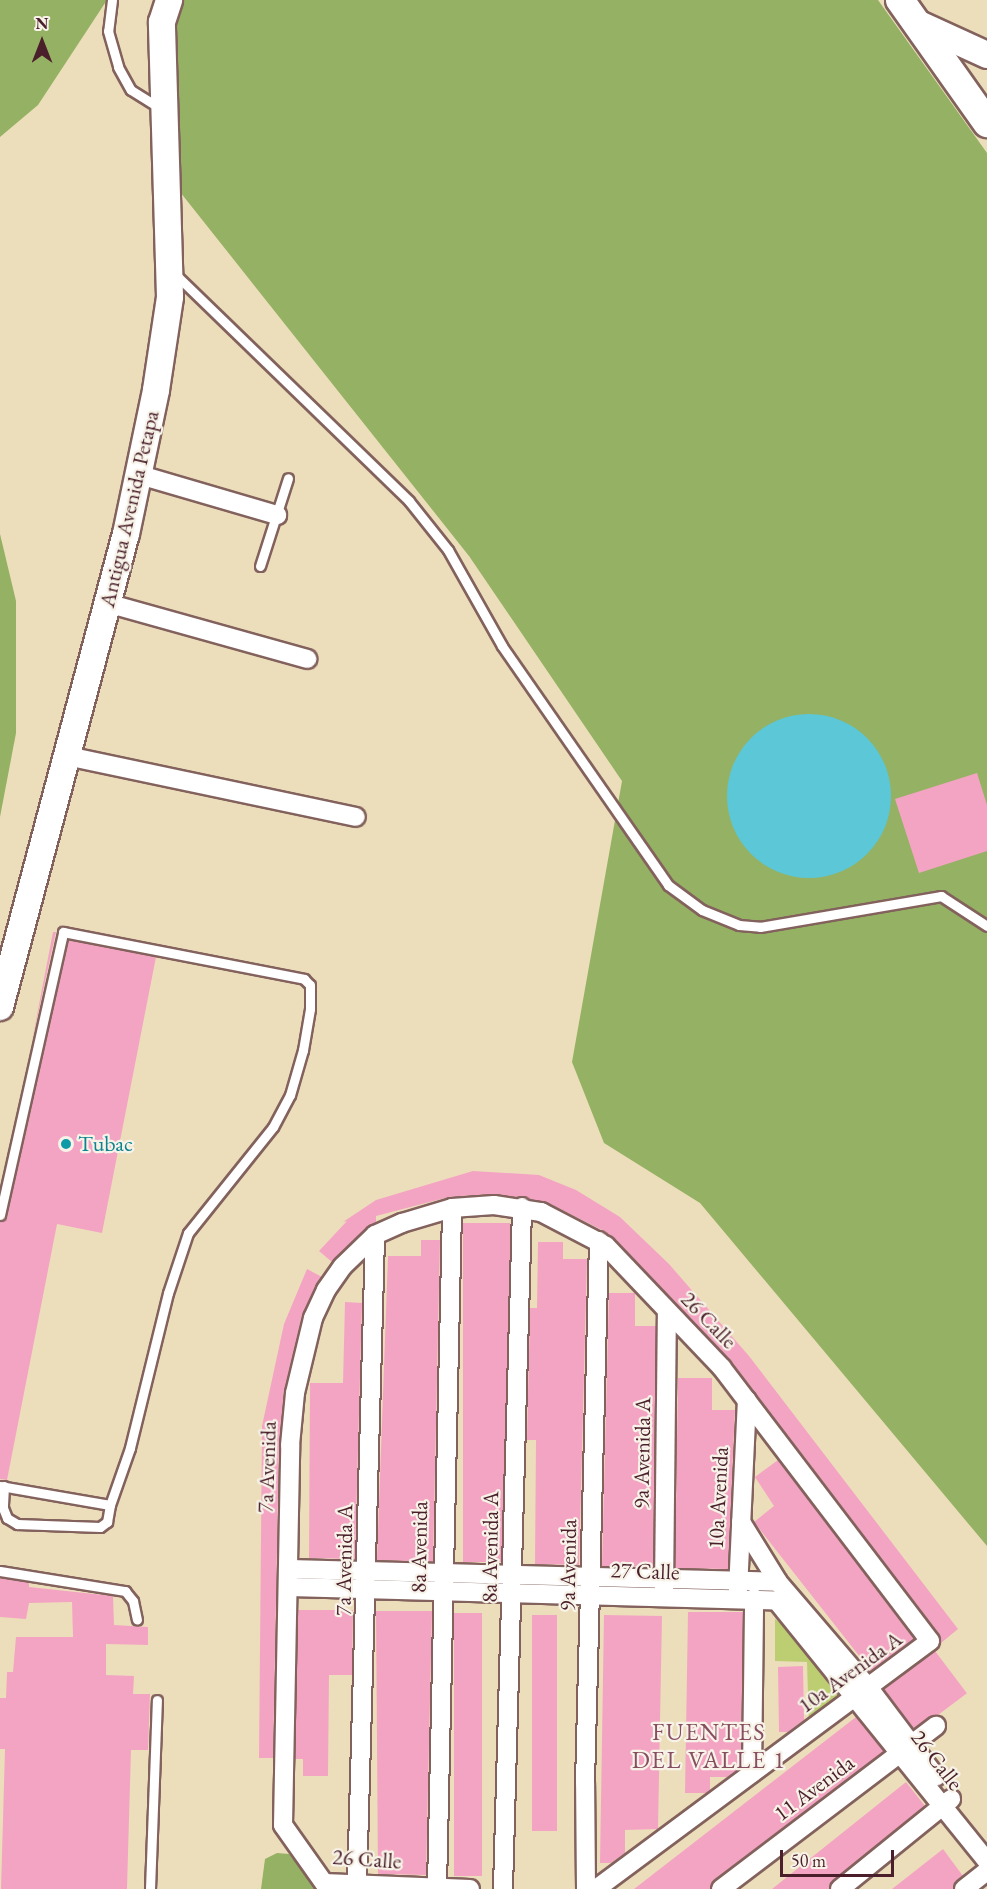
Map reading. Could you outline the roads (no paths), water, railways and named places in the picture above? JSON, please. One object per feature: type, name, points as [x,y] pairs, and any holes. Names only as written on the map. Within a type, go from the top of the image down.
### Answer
[{"type":"main road","name":"Antigua Avenida Petapa","points":[[0,1007],[140,475],[171,297],[162,22],[169,0]]},
{"type":"main road","points":[[900,0],[987,123]]},
{"type":"main road","points":[[917,23],[987,55]]},
{"type":"street","points":[[140,475],[277,515]]},
{"type":"street","points":[[107,603],[307,659]]},
{"type":"street","points":[[67,756],[356,817]]},
{"type":"street","name":"26 Calle","points":[[375,1235],[452,1208],[522,1207],[599,1241],[722,1368],[920,1627]]},
{"type":"street","name":"8a Avenida A","points":[[503,1889],[514,1584],[522,1207]]},
{"type":"street","name":"8a Avenida","points":[[437,1887],[452,1208]]},
{"type":"street","name":"7a Avenida","points":[[287,1724],[291,1436],[295,1393],[308,1336],[326,1290],[343,1266],[375,1235]]},
{"type":"street","name":"7a Avenida A","points":[[357,1885],[368,1581],[375,1235]]},
{"type":"street","name":"9a Avenida","points":[[586,1889],[585,1783],[592,1585],[595,1298],[599,1241]]},
{"type":"street","name":"9a Avenida A","points":[[664,1587],[667,1311]]},
{"type":"street","name":"10a Avenida","points":[[747,1400],[741,1522],[752,1773]]},
{"type":"street","name":"26 Calle","points":[[741,1522],[778,1582],[947,1802],[987,1861]]},
{"type":"street","name":"27 Calle","points":[[289,1578],[664,1587],[744,1592],[781,1604]]},
{"type":"street","name":"27 Calle","points":[[744,1592],[778,1582]]},
{"type":"street","name":"26 Calle","points":[[781,1604],[863,1692]]},
{"type":"street","name":"10a Avenida A","points":[[604,1885],[930,1641],[920,1627]]},
{"type":"street","name":"26 Calle","points":[[287,1724],[283,1825],[320,1880],[357,1885],[470,1889]]},
{"type":"street","name":"11 Avenida","points":[[721,1889],[936,1725]]},
{"type":"street","points":[[840,1889],[947,1802]]},
{"type":"street","name":"26 Calle","points":[[947,1802],[987,1845]]},
{"type":"street","points":[[964,1889],[987,1871]]},
{"type":"lane","points":[[112,0],[108,31],[118,67],[131,90],[164,110]]},
{"type":"lane","points":[[171,271],[409,501],[448,550],[501,646],[668,885],[702,910],[739,925],[760,927],[941,896],[987,926]]},
{"type":"lane","points":[[261,566],[288,478]]},
{"type":"lane","points":[[0,1215],[63,932],[304,979],[310,985],[308,1020],[290,1095],[273,1127],[188,1233],[168,1293],[130,1448],[110,1505],[107,1522],[100,1527],[17,1524],[8,1518],[3,1508],[2,1486],[110,1505]]},
{"type":"lane","points":[[0,1571],[125,1591],[133,1601],[136,1620]]},
{"type":"lane","points":[[150,1889],[157,1700]]},
{"type":"water","points":[[809,714],[840,720],[867,738],[885,765],[891,796],[885,827],[867,854],[840,872],[809,878],[778,872],[751,854],[733,827],[727,796],[733,765],[751,738],[778,720]]},
{"type":"place","name":"Tubac","points":[[66,1144]]},
{"type":"district","name":"FUENTES DEL VALLE 1","points":[[709,1746]]}]
